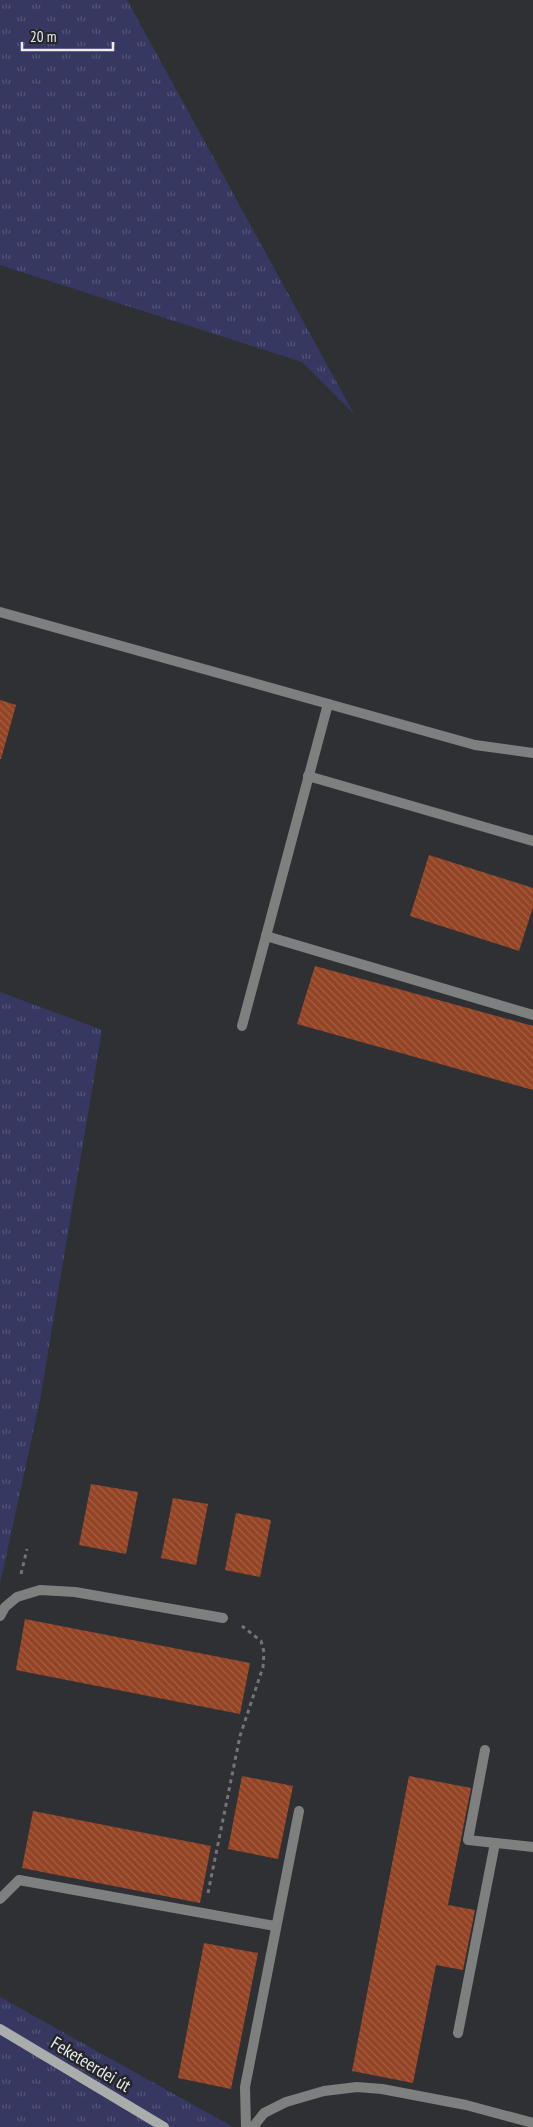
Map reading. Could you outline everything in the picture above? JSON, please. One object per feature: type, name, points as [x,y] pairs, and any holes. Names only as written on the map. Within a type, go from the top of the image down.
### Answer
[{"type":"main road","name":"Feketeerdei út","points":[[0,2029],[164,2127]]},
{"type":"lane","points":[[0,612],[475,745],[533,753]]},
{"type":"lane","points":[[242,1026],[328,704]]},
{"type":"lane","points":[[308,776],[533,841]]},
{"type":"lane","points":[[266,936],[533,1015]]},
{"type":"lane","points":[[0,1616],[5,1607],[17,1597],[40,1590],[76,1592],[223,1618]]},
{"type":"lane","points":[[485,1750],[468,1840],[533,1846]]},
{"type":"lane","points":[[246,2127],[245,2088],[275,1926],[299,1811]]},
{"type":"lane","points":[[458,2033],[495,1843]]},
{"type":"lane","points":[[0,1899],[18,1880],[275,1926]]},
{"type":"lane","points":[[253,2127],[264,2113],[286,2102],[324,2091],[357,2087],[382,2089],[466,2105],[533,2123]]},
{"type":"path","points":[[204,1914],[240,1736],[263,1667],[264,1652],[261,1641],[253,1632],[223,1618]]},
{"type":"green space","points":[[0,0],[127,0],[354,414],[302,362],[0,265]]},
{"type":"green space","points":[[0,992],[102,1030],[40,1400],[0,1584]]},
{"type":"green space","points":[[0,1997],[233,2127],[0,2127]]},
{"type":"building","points":[[0,700],[16,705],[1,759],[0,759]]},
{"type":"building","points":[[429,855],[533,888],[533,907],[519,951],[410,916]]},
{"type":"building","points":[[315,966],[533,1026],[533,1090],[297,1024]]},
{"type":"building","points":[[91,1484],[138,1492],[126,1554],[79,1545]]},
{"type":"building","points":[[173,1498],[208,1504],[196,1565],[161,1558]]},
{"type":"building","points":[[236,1513],[271,1520],[260,1577],[225,1570]]},
{"type":"building","points":[[25,1619],[250,1663],[240,1714],[16,1670]]},
{"type":"building","points":[[242,1776],[293,1786],[278,1859],[228,1849]]},
{"type":"building","points":[[409,1776],[471,1788],[448,1905],[475,1910],[463,1970],[436,1965],[413,2083],[352,2071]]},
{"type":"building","points":[[33,1811],[211,1846],[200,1903],[22,1868]]},
{"type":"building","points":[[204,1943],[258,1953],[231,2089],[178,2078]]}]
